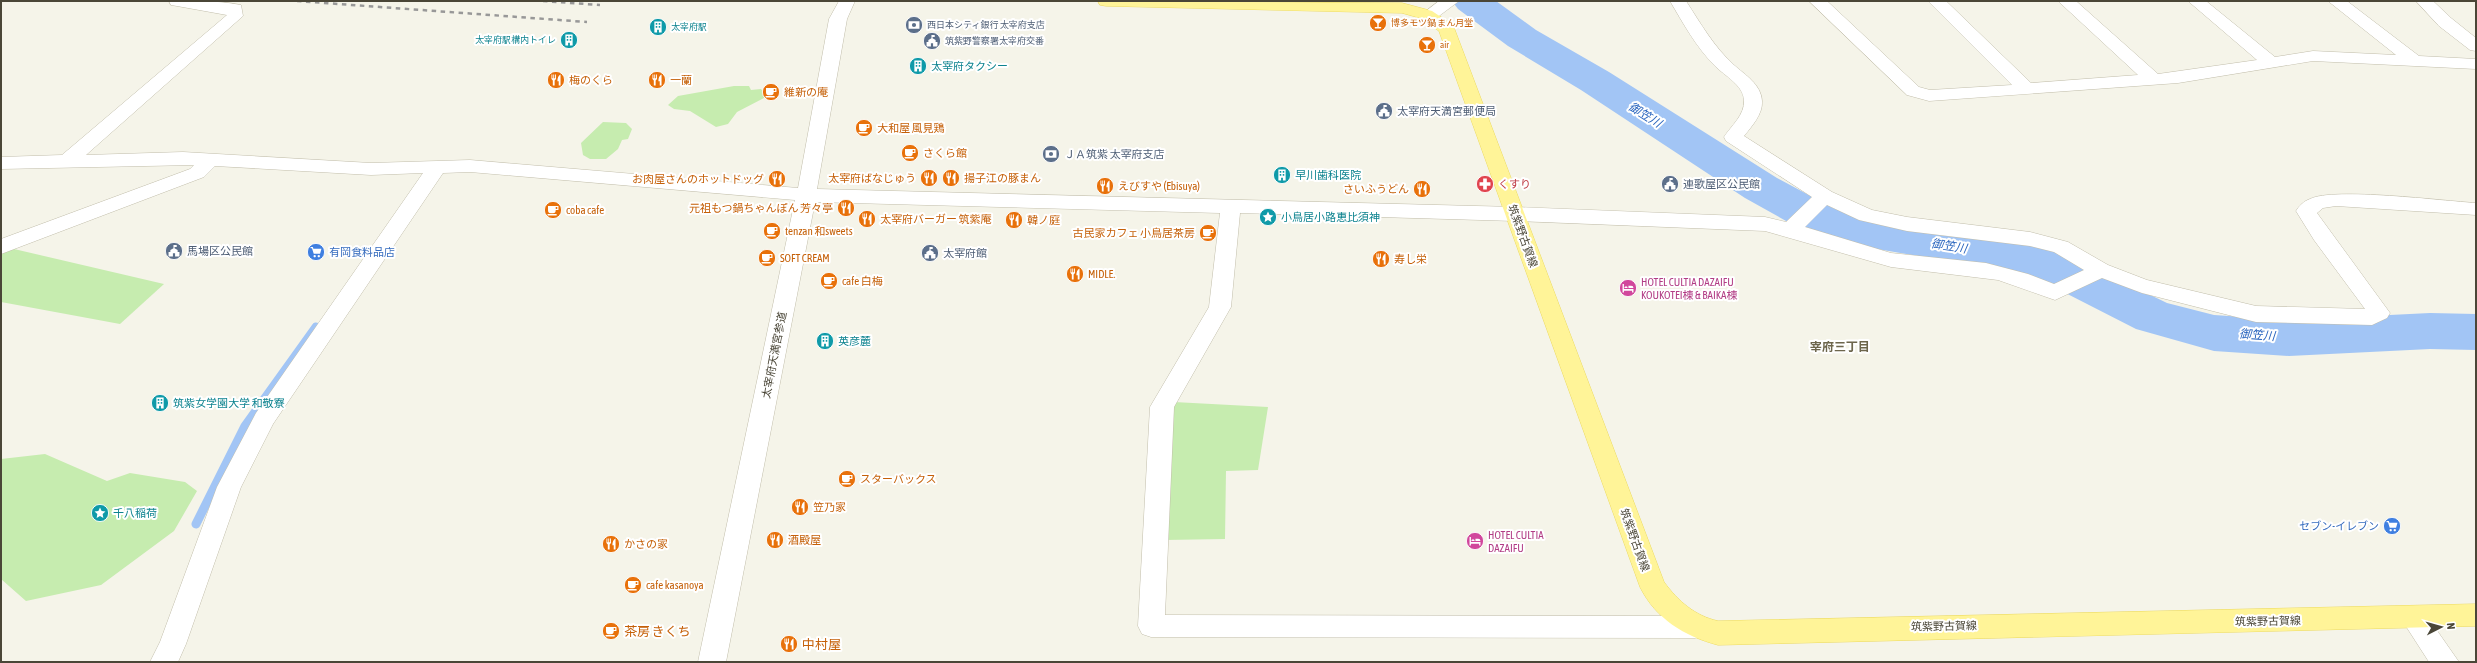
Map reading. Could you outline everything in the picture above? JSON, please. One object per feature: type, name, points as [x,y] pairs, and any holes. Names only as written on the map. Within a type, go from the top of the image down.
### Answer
[{"type":"main road","name":"筑紫野古賀線","points":[[1106,1],[1402,8],[1429,15],[1439,20],[1447,28],[1653,587],[1662,601],[1672,611],[1695,627],[1718,633],[1910,626],[2413,617],[2476,614]]},
{"type":"street","points":[[68,160],[236,16],[236,9],[177,1]]},
{"type":"street","name":"太宰府天満宮参道","points":[[712,662],[806,195],[832,48],[838,19],[847,1]]},
{"type":"street","points":[[1678,1],[1705,44],[1720,62],[1746,85],[1752,95],[1752,113],[1733,137],[1823,198],[1866,215],[1907,224],[2036,240],[2061,247],[2098,272],[2142,286],[2256,314],[2372,317],[2379,313],[2321,235],[2306,211],[2317,204],[2336,200],[2476,209]]},
{"type":"street","points":[[1817,1],[1912,91],[1929,96],[2178,78],[2313,56],[2476,64]]},
{"type":"street","points":[[1936,1],[2026,88]]},
{"type":"street","points":[[2066,1],[2154,80]]},
{"type":"street","points":[[2196,1],[2270,62]]},
{"type":"street","points":[[2336,1],[2415,61]]},
{"type":"street","points":[[2424,1],[2445,22],[2476,46]]},
{"type":"street","points":[[1429,15],[1450,2]]},
{"type":"street","points":[[1,163],[68,160],[211,159],[371,170],[436,169],[470,166],[806,195],[1515,214],[1765,224],[1793,226],[1889,260],[1916,266],[1962,267],[2000,272],[2027,280],[2055,293],[2098,272]]},
{"type":"street","points":[[1,247],[197,173],[211,159]]},
{"type":"street","points":[[164,662],[173,644],[229,487],[264,419],[436,169]]},
{"type":"street","points":[[1793,226],[1823,198]]},
{"type":"street","points":[[1231,206],[1220,307],[1162,407],[1151,626],[1695,627]]},
{"type":"street","points":[[2413,617],[2445,662]]},
{"type":"green space","points":[[734,86],[749,86],[751,90],[761,89],[765,94],[764,98],[737,112],[728,124],[716,127],[690,111],[674,109],[668,105],[678,96]]},
{"type":"green space","points":[[603,122],[626,123],[632,129],[628,139],[622,140],[618,149],[606,159],[590,159],[583,155],[581,143]]},
{"type":"green space","points":[[14,249],[164,284],[120,324],[1,302],[1,254]]},
{"type":"green space","points":[[1174,402],[1268,407],[1258,470],[1226,471],[1225,539],[1165,540]]},
{"type":"green space","points":[[45,454],[107,481],[130,473],[185,482],[197,491],[174,531],[101,585],[26,601],[1,579],[1,459]]},
{"type":"waterway","name":"御笠川","points":[[1471,1],[1522,38],[1595,81],[1761,188],[1820,220],[1877,234],[2025,258],[2059,270],[2114,299],[2153,317],[2214,333],[2289,338],[2430,331],[2476,332]]},
{"type":"waterway","points":[[196,524],[245,426],[316,327]]},
{"type":"railway","points":[[297,1],[587,22]]},
{"type":"railway","points":[[543,1],[600,5]]},
{"type":"place","name":"博多モツ鍋 まん月堂","points":[[1378,23]]},
{"type":"place","name":"西日本シティ銀行 太宰府支店","points":[[914,25]]},
{"type":"place","name":"太宰府駅","points":[[658,27]]},
{"type":"place","name":"太宰府駅構内トイレ","points":[[569,40]]},
{"type":"place","name":"筑紫野警察署太宰府交番","points":[[932,41]]},
{"type":"place","name":"air","points":[[1427,45]]},
{"type":"place","name":"太宰府タクシー","points":[[918,66]]},
{"type":"place","name":"梅のくら","points":[[556,80]]},
{"type":"place","name":"一蘭","points":[[657,80]]},
{"type":"place","name":"維新の庵","points":[[771,92]]},
{"type":"place","name":"太宰府天満宮郵便局","points":[[1384,111]]},
{"type":"place","name":"大和屋 風見鶏","points":[[864,128]]},
{"type":"place","name":"さくら館","points":[[910,153]]},
{"type":"place","name":"ＪＡ筑紫 太宰府支店","points":[[1051,154]]},
{"type":"place","name":"早川歯科医院","points":[[1282,175]]},
{"type":"place","name":"太宰府ばなじゅう","points":[[929,178]]},
{"type":"place","name":"揚子江の豚まん","points":[[951,178]]},
{"type":"place","name":"お肉屋さんのホットドッグ","points":[[777,179]]},
{"type":"place","name":"くすり","points":[[1485,184]]},
{"type":"place","name":"連歌屋区公民館","points":[[1670,184]]},
{"type":"place","name":"えびすや (Ebisuya)","points":[[1105,186]]},
{"type":"place","name":"さいふうどん","points":[[1422,189]]},
{"type":"place","name":"元祖もつ鍋ちゃんぽん 芳々亭","points":[[846,208]]},
{"type":"place","name":"coba cafe","points":[[553,210]]},
{"type":"place","name":"小鳥居小路恵比須神","points":[[1268,217]]},
{"type":"place","name":"太宰府バーガー 筑紫庵","points":[[867,219]]},
{"type":"place","name":"韓ノ庭","points":[[1014,220]]},
{"type":"place","name":"tenzan 和sweets","points":[[772,231]]},
{"type":"place","name":"古民家カフェ 小鳥居茶房","points":[[1208,233]]},
{"type":"place","name":"馬場区公民館","points":[[174,251]]},
{"type":"place","name":"有岡食料品店","points":[[316,252]]},
{"type":"place","name":"太宰府館","points":[[930,253]]},
{"type":"place","name":"SOFT CREAM","points":[[767,258]]},
{"type":"place","name":"寿し栄","points":[[1381,259]]},
{"type":"place","name":"MIDLE.","points":[[1075,274]]},
{"type":"place","name":"cafe 白梅","points":[[829,281]]},
{"type":"place","name":"HOTEL CULTIA DAZAIFU KOUKOTEI棟 & BAIKA棟","points":[[1628,288]]},
{"type":"place","name":"英彦麓","points":[[825,341]]},
{"type":"place","name":"筑紫女学園大学 和敬寮","points":[[160,403]]},
{"type":"place","name":"スターバックス","points":[[847,479]]},
{"type":"place","name":"笠乃家","points":[[800,507]]},
{"type":"place","name":"千八稲荷","points":[[100,513]]},
{"type":"place","name":"セブン-イレブン","points":[[2392,526]]},
{"type":"place","name":"酒殿屋","points":[[775,540]]},
{"type":"place","name":"HOTEL CULTIA DAZAIFU","points":[[1475,541]]},
{"type":"place","name":"かさの家","points":[[611,544]]},
{"type":"place","name":"cafe kasanoya","points":[[633,585]]},
{"type":"place","name":"茶房 きくち","points":[[611,631]]},
{"type":"place","name":"中村屋","points":[[789,644]]},
{"type":"district","name":"宰府三丁目","points":[[1840,347]]}]
